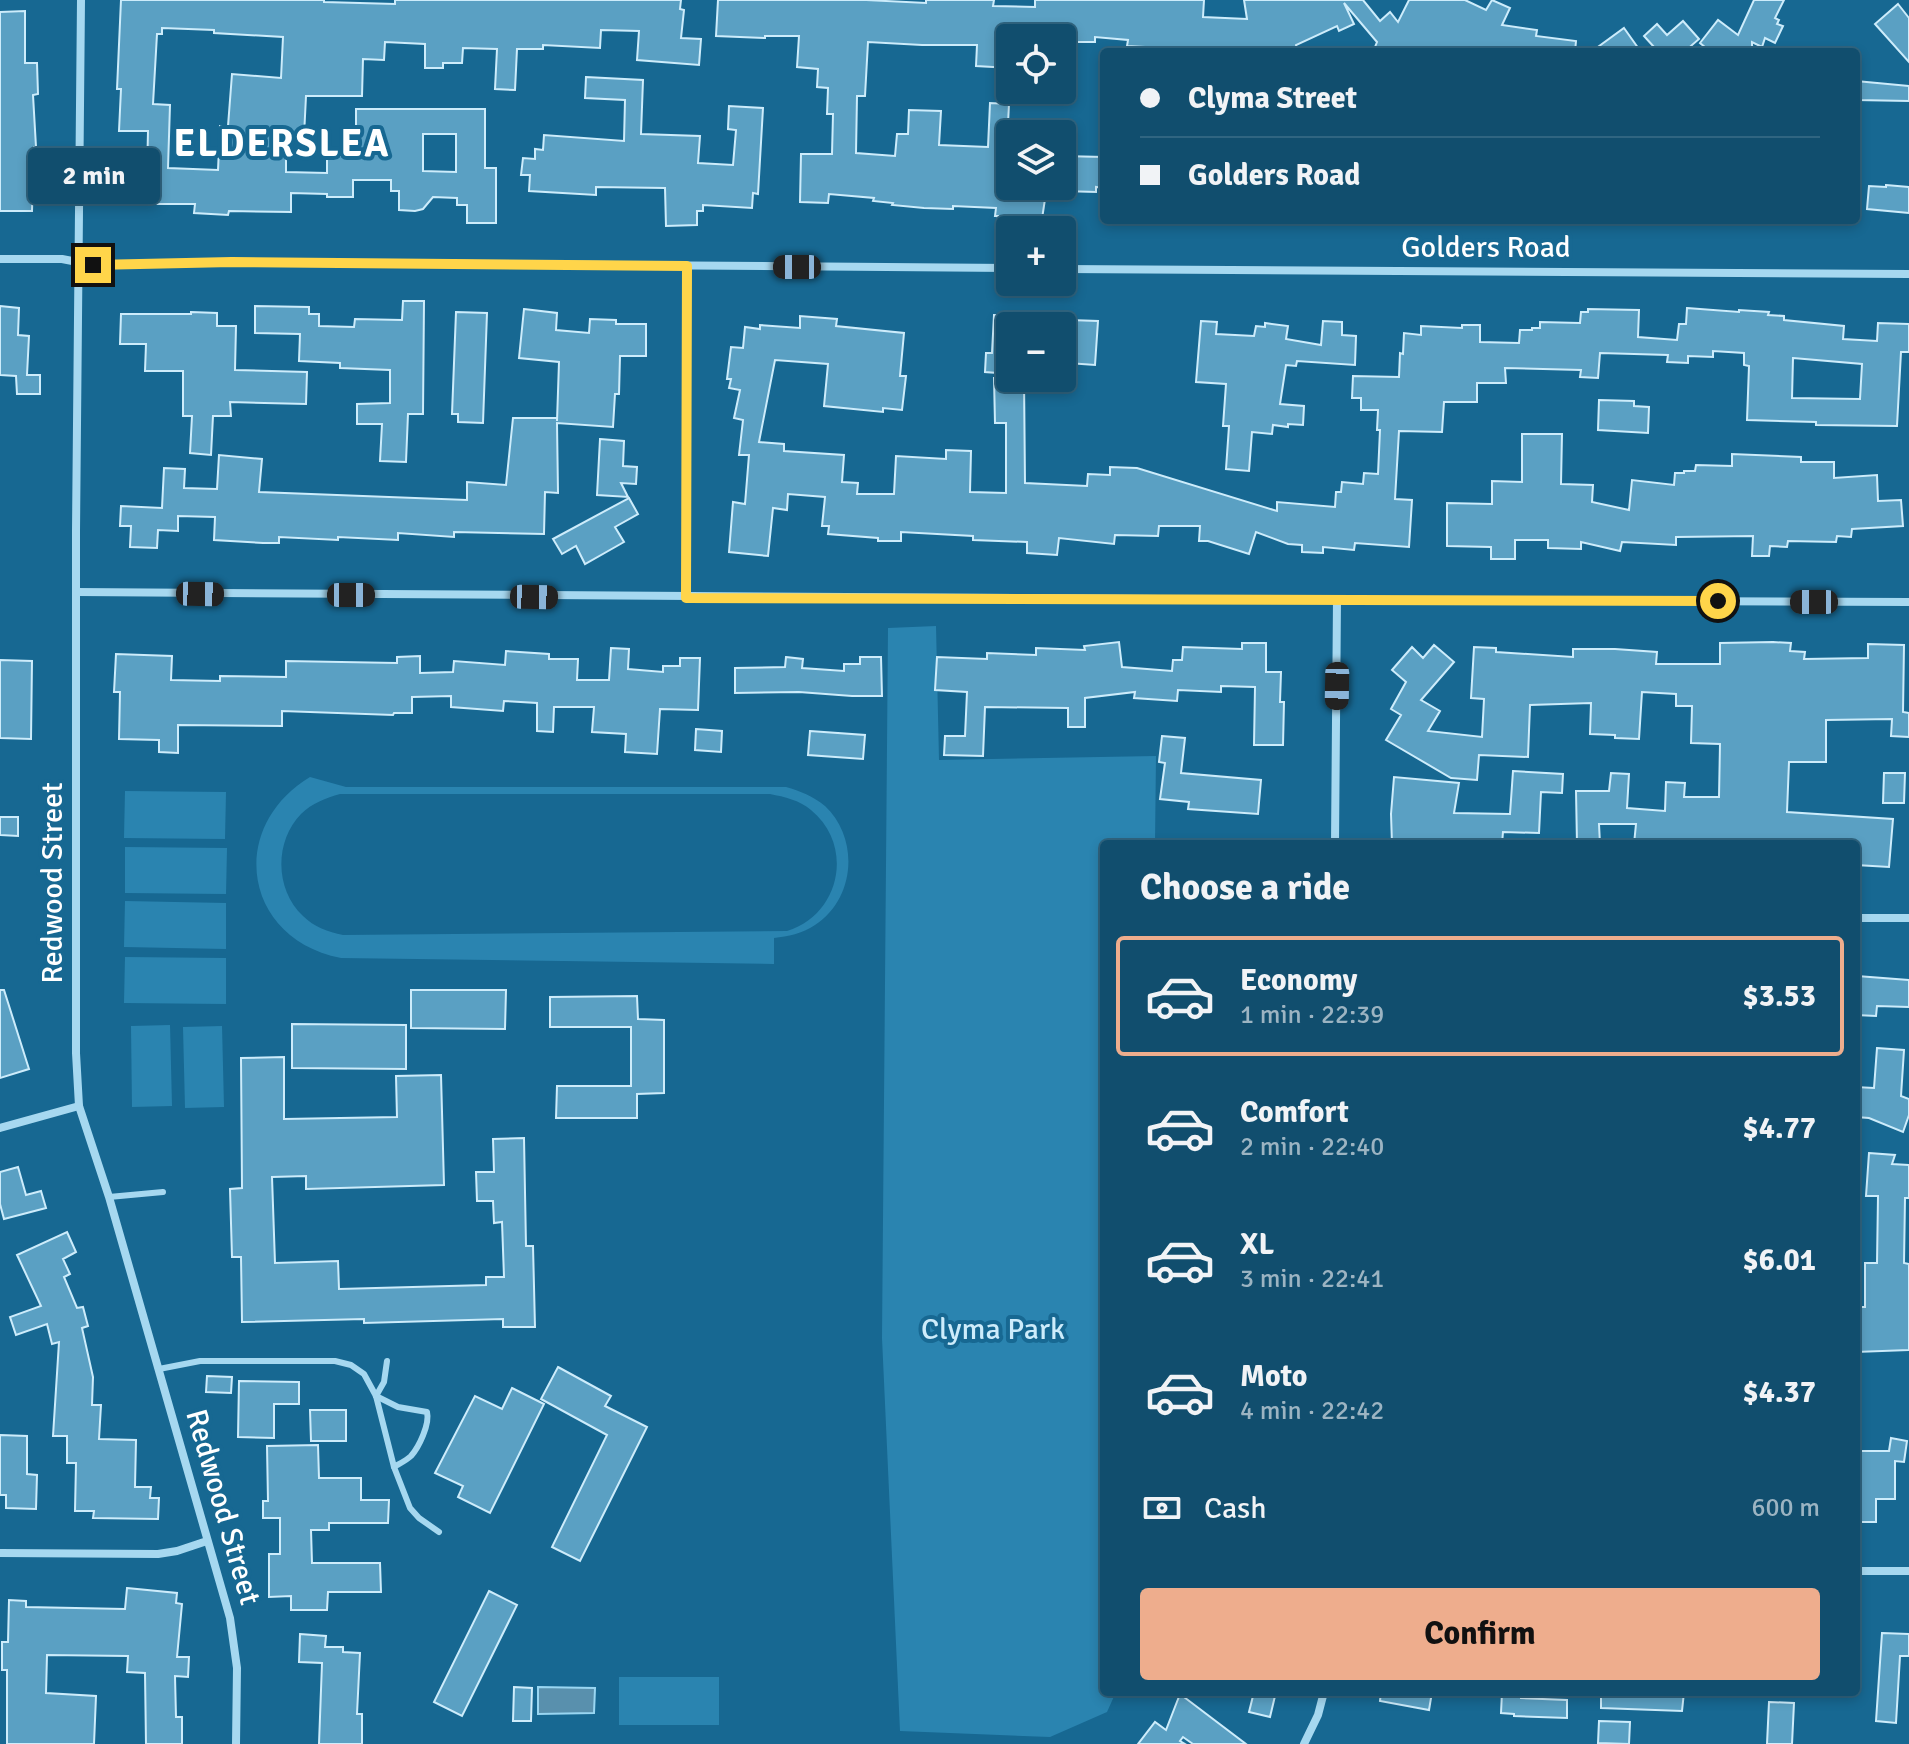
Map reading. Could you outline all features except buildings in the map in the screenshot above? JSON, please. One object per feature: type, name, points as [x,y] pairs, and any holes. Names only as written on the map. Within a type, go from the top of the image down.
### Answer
[{"type":"street","name":"Redwood Street","points":[[81,0],[76,592],[76,1053],[79,1106],[109,1197],[230,1618],[237,1668],[236,1744]]},
{"type":"street","points":[[0,259],[62,259],[93,265],[232,262],[996,268]]},
{"type":"street","points":[[686,598],[687,266]]},
{"type":"street","name":"Golders Road","points":[[1076,269],[1909,274]]},
{"type":"street","points":[[76,592],[686,598],[1909,602]]},
{"type":"street","points":[[1335,840],[1337,599]]},
{"type":"street","points":[[1860,918],[1909,918]]},
{"type":"street","points":[[0,1128],[79,1106]]},
{"type":"street","points":[[0,1553],[158,1554],[207,1541]]},
{"type":"street","points":[[1860,1571],[1909,1571]]},
{"type":"street","points":[[1304,1744],[1323,1696]]},
{"type":"lane","points":[[109,1197],[163,1192]]},
{"type":"lane","points":[[159,1369],[200,1361],[335,1361],[351,1365],[364,1374],[376,1396],[394,1467],[410,1508],[439,1532]]},
{"type":"lane","points":[[376,1396],[384,1382],[387,1361]]},
{"type":"lane","points":[[376,1396],[398,1407],[427,1412],[429,1417],[428,1425],[411,1456],[394,1467]]},
{"type":"green space","name":"Clyma Park","points":[[936,626],[939,760],[1156,756],[1155,840],[1100,840],[1100,1696],[1114,1696],[1107,1712],[1050,1737],[900,1731],[882,1338],[888,628]]},
{"type":"green space","points":[[310,777],[346,787],[786,787],[816,799],[836,820],[848,851],[848,868],[845,885],[828,914],[805,931],[774,938],[774,964],[341,958],[308,947],[283,929],[266,906],[258,880],[257,852],[266,824],[283,799]],"holes":[[[340,794],[770,794],[797,801],[811,810],[825,825],[837,860],[829,895],[819,910],[805,923],[787,931],[343,935],[322,928],[303,916],[287,893],[283,880],[282,852],[292,825],[310,807]]]},
{"type":"green space","points":[[125,791],[226,792],[225,839],[124,838]]},
{"type":"green space","points":[[125,847],[227,848],[226,894],[125,893]]},
{"type":"green space","points":[[125,901],[226,903],[226,949],[124,947]]},
{"type":"green space","points":[[125,957],[226,958],[226,1004],[124,1003]]},
{"type":"green space","points":[[170,1025],[172,1106],[132,1107],[131,1026]]},
{"type":"green space","points":[[222,1026],[224,1107],[185,1108],[183,1027]]},
{"type":"green space","points":[[619,1677],[719,1677],[719,1725],[619,1725]]},
{"type":"shaded area","points":[[538,1687],[595,1688],[594,1713],[538,1714]]},
{"type":"district","name":"ELDERSLEA","points":[[282,143]]},
{"type":"route","points":[[93,265],[232,262],[687,266],[686,598],[1718,601]]}]
